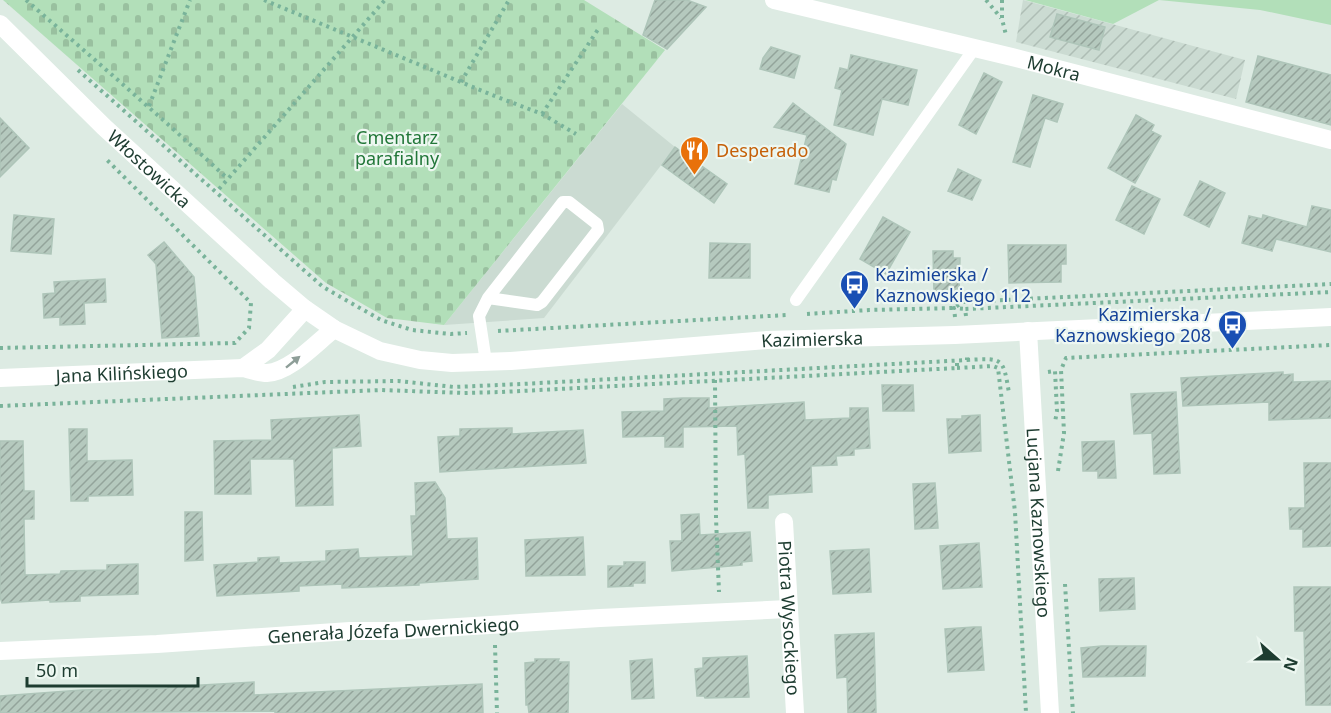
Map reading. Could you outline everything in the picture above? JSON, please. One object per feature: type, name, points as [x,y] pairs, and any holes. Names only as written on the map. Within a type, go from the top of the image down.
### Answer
[{"type":"street","name":"Mokra","points":[[774,0],[1179,99],[1331,140]]},
{"type":"street","name":"Włostowicka","points":[[0,24],[104,127],[272,281],[306,309]]},
{"type":"street","name":"Kazimierska","points":[[306,309],[334,329],[381,351],[420,360],[452,363],[599,355],[767,340],[955,335],[1331,317]]},
{"type":"street","points":[[243,369],[268,350],[306,309]]},
{"type":"street","name":"Jana Kilińskiego","points":[[0,378],[243,369],[266,373],[281,370],[290,365],[334,329]]},
{"type":"street","name":"Lucjana Kaznowskiego","points":[[1028,332],[1050,713]]},
{"type":"street","name":"Piotra Wysockiego","points":[[784,522],[795,713]]},
{"type":"street","name":"Generała Józefa Dwernickiego","points":[[0,651],[788,609]]},
{"type":"lane","points":[[796,300],[974,49]]},
{"type":"lane","points":[[486,362],[479,316],[488,298],[563,202],[569,202],[597,224],[598,230],[542,302],[537,305],[488,298]]},
{"type":"path","points":[[26,0],[128,91],[149,106],[228,179]]},
{"type":"path","points":[[149,106],[190,0]]},
{"type":"path","points":[[264,0],[543,114],[576,134]]},
{"type":"path","points":[[219,189],[385,0]]},
{"type":"path","points":[[461,82],[508,0]]},
{"type":"path","points":[[986,0],[1002,19],[1002,0]]},
{"type":"path","points":[[543,114],[599,28]]},
{"type":"path","points":[[75,67],[323,287],[381,320],[412,330],[451,334],[751,318],[852,310],[965,309]]},
{"type":"path","points":[[0,348],[235,343],[249,328],[251,303],[201,253]]},
{"type":"path","points":[[954,308],[963,302],[1331,284]]},
{"type":"path","points":[[954,308],[957,368]]},
{"type":"path","points":[[1058,472],[1064,433],[1061,370],[1066,358],[1331,345]]},
{"type":"path","points":[[967,360],[993,359],[999,361],[1006,374]]},
{"type":"path","points":[[0,406],[381,390],[502,392],[993,366],[998,368],[1015,512],[1026,713]]},
{"type":"path","points":[[319,378],[324,382]]},
{"type":"path","points":[[715,380],[719,612]]},
{"type":"path","points":[[1065,577],[1073,713]]},
{"type":"path","points":[[494,624],[497,713]]},
{"type":"shaded area","points":[[1023,0],[1245,60],[1236,99],[1016,42]]},
{"type":"shaded area","points":[[622,104],[675,147],[544,318],[444,325]]},
{"type":"green space","name":"Cmentarz parafialny","points":[[3,0],[584,0],[665,50],[444,325],[387,318],[326,283]]},
{"type":"green space","points":[[1025,0],[1159,0],[1113,24]]},
{"type":"green space","points":[[1159,0],[1331,0],[1331,25],[1260,10]]},
{"type":"building","points":[[655,0],[687,0],[706,7],[667,49],[643,35]]},
{"type":"building","points":[[1057,14],[1105,27],[1099,50],[1050,37]]},
{"type":"building","points":[[771,47],[800,56],[794,78],[760,69],[763,58]]},
{"type":"building","points":[[851,55],[917,70],[908,105],[882,99],[873,135],[834,125],[842,90],[835,88],[840,68],[848,70]]},
{"type":"building","points":[[1258,56],[1331,75],[1331,125],[1246,102]]},
{"type":"building","points":[[984,73],[1002,82],[976,134],[959,125]]},
{"type":"building","points":[[1033,95],[1063,104],[1057,122],[1045,118],[1030,167],[1013,162]]},
{"type":"building","points":[[793,103],[846,144],[836,180],[832,179],[829,192],[795,184],[807,135],[774,127]]},
{"type":"building","points":[[1136,115],[1154,125],[1151,131],[1161,136],[1135,183],[1108,168]]},
{"type":"building","points":[[0,118],[29,148],[0,177]]},
{"type":"building","name":"Desperado","points":[[675,147],[727,184],[714,203],[662,165]]},
{"type":"building","points":[[958,169],[981,180],[972,200],[948,191]]},
{"type":"building","points":[[1200,181],[1225,193],[1209,227],[1184,215]]},
{"type":"building","points":[[1132,186],[1160,199],[1144,234],[1116,220]]},
{"type":"building","points":[[1312,206],[1331,210],[1331,252],[1276,239],[1272,251],[1242,243],[1249,216],[1262,219],[1263,215],[1307,227]]},
{"type":"building","points":[[14,215],[54,219],[51,254],[11,251]]},
{"type":"building","points":[[883,217],[910,232],[886,274],[860,259]]},
{"type":"building","points":[[164,242],[194,277],[199,336],[162,338],[156,264],[148,255]]},
{"type":"building","points":[[710,243],[750,244],[750,278],[709,278]]},
{"type":"building","points":[[1008,245],[1066,245],[1066,264],[1061,264],[1061,282],[1009,283]]},
{"type":"building","points":[[933,251],[953,251],[953,258],[960,258],[959,291],[934,292]]},
{"type":"building","points":[[105,279],[106,302],[84,303],[85,324],[60,325],[60,317],[44,318],[43,294],[55,293],[54,282]]},
{"type":"building","points":[[1283,372],[1283,375],[1293,374],[1293,382],[1331,381],[1331,418],[1269,420],[1269,402],[1183,406],[1181,378]]},
{"type":"building","points":[[882,385],[913,385],[914,411],[883,411]]},
{"type":"building","points":[[1176,392],[1180,473],[1154,474],[1152,433],[1134,434],[1131,394]]},
{"type":"building","points":[[709,398],[709,408],[804,402],[805,420],[850,418],[850,408],[868,408],[870,448],[854,449],[854,455],[836,456],[837,465],[811,466],[812,492],[768,495],[768,508],[748,508],[745,454],[738,455],[737,426],[683,427],[683,447],[665,447],[665,436],[623,437],[622,412],[664,411],[664,399]]},
{"type":"building","points":[[359,415],[361,446],[332,448],[333,505],[296,506],[294,459],[250,459],[251,494],[215,494],[214,441],[272,440],[271,420]]},
{"type":"building","points":[[980,415],[981,451],[949,453],[947,419],[962,419],[962,416]]},
{"type":"building","points":[[512,428],[512,434],[583,430],[586,463],[440,472],[438,437],[460,436],[460,429]]},
{"type":"building","points":[[69,429],[87,429],[87,461],[132,460],[133,495],[88,496],[88,501],[71,501]]},
{"type":"building","points":[[0,441],[23,441],[24,491],[34,491],[34,519],[24,519],[25,575],[60,574],[61,571],[107,570],[107,565],[138,564],[138,594],[80,596],[80,601],[2,603],[0,597]]},
{"type":"building","points":[[1114,441],[1116,478],[1098,478],[1098,471],[1083,471],[1082,442]]},
{"type":"building","points":[[1304,463],[1331,463],[1331,546],[1303,547],[1303,529],[1290,529],[1289,508],[1305,508]]},
{"type":"building","points":[[435,482],[445,498],[447,539],[477,538],[478,579],[419,583],[419,585],[342,588],[342,584],[299,586],[299,591],[217,596],[214,565],[258,562],[258,558],[279,557],[279,563],[326,561],[326,551],[358,549],[359,558],[413,556],[411,516],[416,516],[415,483]]},
{"type":"building","points":[[935,483],[938,528],[915,529],[913,484]]},
{"type":"building","points":[[185,512],[202,512],[203,560],[185,561]]},
{"type":"building","points":[[699,514],[700,535],[750,532],[752,561],[742,562],[742,565],[672,571],[670,541],[682,541],[681,515]]},
{"type":"building","points":[[583,537],[585,575],[526,576],[525,540]]},
{"type":"building","points":[[979,543],[982,587],[943,589],[940,546]]},
{"type":"building","points":[[869,549],[871,592],[833,594],[830,551]]},
{"type":"building","points":[[624,562],[645,562],[645,583],[608,587],[608,566],[624,566]]},
{"type":"building","points":[[1134,578],[1135,609],[1100,611],[1099,579]]},
{"type":"building","points":[[1294,587],[1331,587],[1331,705],[1306,705],[1304,631],[1295,631]]},
{"type":"building","points":[[981,627],[984,670],[948,672],[945,629]]},
{"type":"building","points":[[874,633],[876,713],[848,713],[847,677],[837,678],[835,635]]},
{"type":"building","points":[[1146,646],[1145,676],[1083,677],[1081,648]]},
{"type":"building","points":[[747,656],[749,697],[705,698],[697,696],[695,669],[703,668],[703,658]]},
{"type":"building","points":[[535,659],[559,659],[558,662],[569,662],[568,713],[529,713],[528,705],[526,705],[525,663],[535,662]]},
{"type":"building","points":[[652,659],[654,698],[632,699],[630,661]]},
{"type":"building","points":[[254,682],[254,695],[482,684],[483,713],[275,713],[275,711],[0,713],[0,696]]},
{"type":"place","name":"Desperado","points":[[695,176]]},
{"type":"place","name":"Kazimierska / Kaznowskiego 112","points":[[854,310]]},
{"type":"place","name":"Kazimierska / Kaznowskiego 208","points":[[1232,350]]}]
